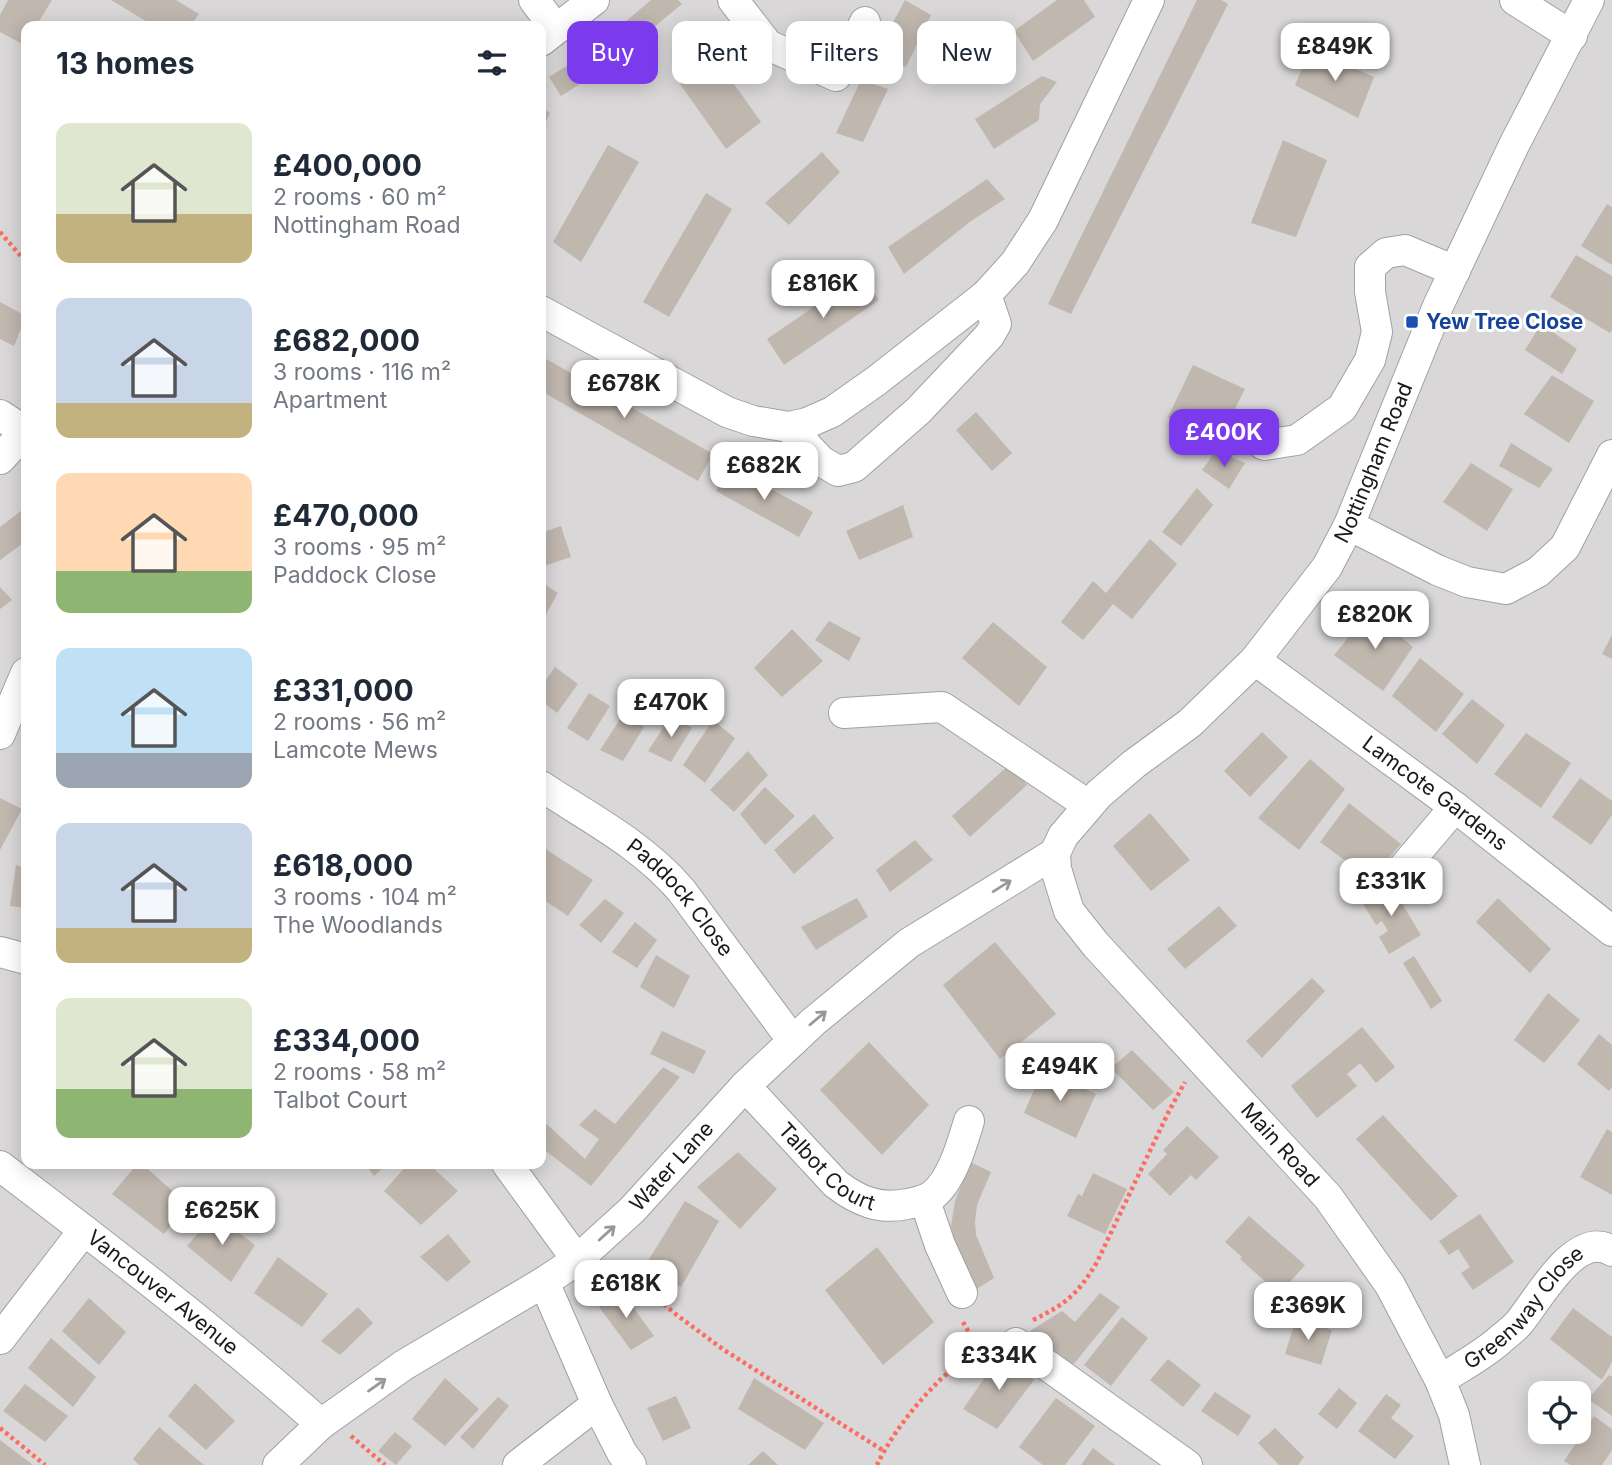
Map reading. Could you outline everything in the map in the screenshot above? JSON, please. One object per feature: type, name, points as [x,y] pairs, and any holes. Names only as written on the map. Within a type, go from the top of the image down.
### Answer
[{"type":"street","points":[[534,0],[543,21]]},
{"type":"street","points":[[549,35],[594,0]]},
{"type":"street","points":[[733,0],[768,45],[786,53]]},
{"type":"street","points":[[546,314],[727,412],[753,422],[789,427],[807,423],[832,412],[986,295],[1015,263],[1043,220],[1149,0]]},
{"type":"street","points":[[1515,0],[1572,36]]},
{"type":"street","name":"Nottingham Road","points":[[1055,853],[1063,836],[1088,805],[1134,764],[1190,723],[1255,660],[1327,567],[1349,525],[1438,306],[1514,145],[1590,0]]},
{"type":"street","points":[[1264,445],[1297,440],[1342,408],[1370,360],[1377,332],[1370,292],[1370,267],[1386,253],[1405,250],[1455,271]]},
{"type":"street","points":[[789,427],[821,461],[838,471],[854,467],[918,411],[989,336],[996,324],[986,295]]},
{"type":"street","points":[[0,415],[21,428]]},
{"type":"street","points":[[0,459],[21,436]]},
{"type":"street","points":[[1349,525],[1447,574],[1467,582],[1506,589],[1538,572],[1564,547],[1612,455]]},
{"type":"street","name":"Lamcote Gardens","points":[[1255,660],[1455,807],[1612,931]]},
{"type":"street","points":[[0,734],[21,685]]},
{"type":"street","points":[[844,713],[942,707],[1088,805]]},
{"type":"street","name":"Paddock Close","points":[[546,789],[621,835],[663,869],[793,1041]]},
{"type":"street","points":[[1399,873],[1455,807]]},
{"type":"street","name":"Water Lane","points":[[278,1465],[325,1422],[404,1366],[544,1282],[586,1251],[632,1210],[745,1086],[793,1041],[909,943],[1055,853]]},
{"type":"street","name":"Main Road","points":[[1055,853],[1056,869],[1069,911],[1096,945],[1328,1197],[1363,1243],[1390,1285],[1440,1380],[1454,1415],[1465,1465]]},
{"type":"street","points":[[0,952],[21,958]]},
{"type":"street","name":"Talbot Court","points":[[745,1086],[836,1184],[852,1197],[889,1208],[925,1201]]},
{"type":"street","points":[[962,1293],[940,1245],[925,1201],[935,1194],[949,1172],[960,1150],[969,1121]]},
{"type":"street","name":"Vancouver Avenue","points":[[0,1166],[85,1230],[325,1422]]},
{"type":"street","points":[[512,1169],[586,1251]]},
{"type":"street","points":[[0,1339],[85,1230]]},
{"type":"street","name":"Greenway Close","points":[[1440,1380],[1499,1341],[1518,1324],[1547,1283],[1564,1265],[1587,1248],[1606,1248],[1612,1251]]},
{"type":"street","points":[[544,1282],[597,1404],[631,1465]]},
{"type":"street","points":[[1013,1334],[1115,1415],[1187,1465]]},
{"type":"street","points":[[518,1465],[597,1404]]},
{"type":"path","points":[[0,232],[21,256]]},
{"type":"path","points":[[877,1465],[884,1451],[936,1382],[968,1355],[1013,1334],[1077,1293],[1097,1262],[1168,1111],[1199,1057]]},
{"type":"path","points":[[586,1251],[724,1349],[884,1451]]},
{"type":"path","points":[[325,1422],[357,1440],[385,1465]]},
{"type":"path","points":[[0,1428],[45,1465]]},
{"type":"shaded area","points":[[0,0],[1612,0],[1612,1465],[0,1465]]},
{"type":"building","points":[[8,0],[52,0],[39,21],[21,21],[21,43],[0,32],[0,15]]},
{"type":"building","points":[[111,0],[176,0],[199,14],[194,21],[146,21]]},
{"type":"building","points":[[651,0],[678,0],[682,4],[658,24],[658,21],[626,21]]},
{"type":"building","points":[[905,0],[931,15],[928,21],[917,21],[917,44],[906,67],[903,66],[903,21],[894,21]]},
{"type":"building","points":[[1057,0],[1084,0],[1095,17],[1033,61],[1016,34],[1016,30]]},
{"type":"building","points":[[1197,0],[1221,0],[1228,4],[1071,314],[1048,304]]},
{"type":"building","points":[[1310,49],[1374,77],[1358,118],[1295,85]]},
{"type":"building","points":[[567,66],[567,84],[580,84],[561,96],[549,77]]},
{"type":"building","points":[[1042,76],[1057,82],[1040,104],[1039,120],[994,149],[975,119]]},
{"type":"building","points":[[680,84],[734,84],[761,122],[726,149]]},
{"type":"building","points":[[859,84],[873,84],[888,89],[863,142],[836,133]]},
{"type":"building","points":[[1283,140],[1327,160],[1296,237],[1251,223]]},
{"type":"building","points":[[608,145],[639,162],[581,262],[553,242]]},
{"type":"building","points":[[822,152],[840,172],[789,225],[765,203]]},
{"type":"building","points":[[987,179],[1005,199],[971,221],[904,274],[888,247]]},
{"type":"building","points":[[706,193],[732,209],[669,317],[643,302]]},
{"type":"building","points":[[1607,204],[1612,207],[1612,265],[1581,246]]},
{"type":"building","points":[[1576,255],[1612,276],[1610,333],[1550,297]]},
{"type":"building","points":[[862,274],[879,300],[784,365],[767,339]]},
{"type":"building","points":[[0,302],[21,313],[21,328],[14,346],[0,339]]},
{"type":"building","points":[[1541,324],[1577,349],[1562,374],[1525,350]]},
{"type":"building","points":[[546,359],[713,454],[698,481],[546,394]]},
{"type":"building","points":[[1193,365],[1245,389],[1217,444],[1168,417]]},
{"type":"building","points":[[1552,375],[1594,401],[1569,443],[1524,414]]},
{"type":"building","points":[[976,412],[1012,453],[992,471],[956,430]]},
{"type":"building","points":[[1511,443],[1553,469],[1539,488],[1499,466]]},
{"type":"building","points":[[1216,451],[1245,463],[1229,489],[1202,470]]},
{"type":"building","points":[[1471,463],[1513,489],[1487,531],[1443,502]]},
{"type":"building","points":[[729,466],[813,512],[799,537],[716,491]]},
{"type":"building","points":[[1197,488],[1213,505],[1181,546],[1162,532]]},
{"type":"building","points":[[903,505],[913,537],[859,560],[846,531]]},
{"type":"building","points":[[21,511],[21,545],[0,560],[0,527]]},
{"type":"building","points":[[561,526],[571,557],[546,565],[546,531]]},
{"type":"building","points":[[1150,539],[1177,564],[1132,619],[1113,604],[1083,640],[1061,622],[1093,581],[1106,593]]},
{"type":"building","points":[[546,585],[558,593],[546,614]]},
{"type":"building","points":[[0,587],[12,600],[0,609]]},
{"type":"building","points":[[1370,611],[1413,647],[1383,691],[1334,655]]},
{"type":"building","points":[[829,621],[861,638],[849,661],[815,640]]},
{"type":"building","points":[[993,622],[1047,667],[1019,706],[962,658]]},
{"type":"building","points":[[792,629],[823,661],[782,697],[754,668]]},
{"type":"building","points":[[1612,635],[1612,659],[1602,654]]},
{"type":"building","points":[[1420,658],[1464,694],[1436,732],[1392,696]]},
{"type":"building","points":[[555,667],[578,684],[557,713],[546,705],[546,680]]},
{"type":"building","points":[[589,693],[610,706],[588,741],[567,728]]},
{"type":"building","points":[[1472,699],[1505,725],[1477,764],[1442,734]]},
{"type":"building","points":[[624,713],[644,727],[623,761],[600,750]]},
{"type":"building","points":[[672,714],[692,728],[671,762],[648,751]]},
{"type":"building","points":[[713,720],[735,738],[705,783],[683,765]]},
{"type":"building","points":[[1262,732],[1288,757],[1250,797],[1224,771]]},
{"type":"building","points":[[1526,733],[1571,763],[1541,808],[1494,774]]},
{"type":"building","points":[[748,751],[768,775],[734,812],[710,790]]},
{"type":"building","points":[[1310,759],[1345,789],[1299,850],[1258,818]]},
{"type":"building","points":[[1009,765],[1027,785],[970,837],[952,816]]},
{"type":"building","points":[[1580,778],[1612,801],[1612,815],[1591,845],[1552,817]]},
{"type":"building","points":[[765,787],[795,816],[765,845],[740,814]]},
{"type":"building","points":[[0,798],[21,811],[0,850]]},
{"type":"building","points":[[1349,803],[1401,844],[1370,879],[1320,842]]},
{"type":"building","points":[[1150,813],[1190,860],[1151,891],[1113,846]]},
{"type":"building","points":[[814,814],[834,838],[794,874],[774,850]]},
{"type":"building","points":[[915,840],[933,860],[890,892],[876,870]]},
{"type":"building","points":[[546,849],[593,880],[568,916],[546,901]]},
{"type":"building","points":[[16,865],[21,866],[21,907],[10,906]]},
{"type":"building","points":[[1389,882],[1421,935],[1389,954],[1379,937],[1388,931],[1382,921],[1376,925],[1360,899]]},
{"type":"building","points":[[857,898],[868,917],[816,950],[801,927]]},
{"type":"building","points":[[1498,898],[1551,949],[1530,973],[1476,922]]},
{"type":"building","points":[[605,899],[624,913],[601,943],[579,925]]},
{"type":"building","points":[[1219,906],[1237,926],[1185,969],[1167,949]]},
{"type":"building","points":[[635,922],[657,940],[637,968],[612,952]]},
{"type":"building","points":[[995,942],[1056,1014],[1000,1059],[943,985]]},
{"type":"building","points":[[656,955],[690,976],[674,1008],[640,987]]},
{"type":"building","points":[[1414,956],[1442,1001],[1431,1009],[1403,963]]},
{"type":"building","points":[[1312,978],[1325,991],[1262,1058],[1246,1041]]},
{"type":"building","points":[[1548,993],[1580,1020],[1544,1063],[1514,1040]]},
{"type":"building","points":[[1362,1027],[1395,1067],[1376,1083],[1360,1063],[1347,1074],[1357,1086],[1317,1118],[1291,1086]]},
{"type":"building","points":[[662,1031],[706,1051],[694,1074],[650,1054]]},
{"type":"building","points":[[1599,1034],[1612,1045],[1612,1087],[1609,1091],[1577,1064]]},
{"type":"building","points":[[869,1042],[929,1105],[882,1155],[820,1090]]},
{"type":"building","points":[[1132,1050],[1174,1092],[1153,1110],[1111,1068]]},
{"type":"building","points":[[663,1067],[680,1077],[591,1186],[546,1151],[546,1124],[585,1159],[599,1139],[579,1125],[595,1109],[615,1124]]},
{"type":"building","points":[[1043,1069],[1096,1094],[1076,1138],[1024,1113]]},
{"type":"building","points":[[1383,1115],[1458,1196],[1431,1221],[1356,1139]]},
{"type":"building","points":[[1187,1126],[1219,1157],[1196,1180],[1191,1175],[1170,1196],[1148,1174],[1167,1154],[1163,1150]]},
{"type":"building","points":[[1607,1129],[1612,1132],[1612,1195],[1580,1177]]},
{"type":"building","points":[[738,1152],[777,1189],[740,1229],[697,1187]]},
{"type":"building","points":[[970,1162],[991,1172],[977,1205],[975,1222],[976,1235],[994,1278],[975,1290],[958,1254],[951,1226],[955,1201]]},
{"type":"building","points":[[133,1169],[148,1169],[187,1204],[164,1234],[112,1194]]},
{"type":"building","points":[[369,1169],[382,1169],[374,1176]]},
{"type":"building","points":[[404,1169],[434,1169],[458,1191],[421,1225],[384,1191]]},
{"type":"building","points":[[1093,1173],[1127,1189],[1105,1234],[1067,1216],[1078,1194],[1082,1196]]},
{"type":"building","points":[[685,1201],[719,1221],[681,1287],[643,1269]]},
{"type":"building","points":[[214,1214],[255,1245],[231,1282],[187,1246]]},
{"type":"building","points":[[1480,1214],[1514,1262],[1473,1290],[1461,1273],[1470,1267],[1458,1249],[1449,1255],[1439,1241]]},
{"type":"building","points":[[1249,1216],[1305,1265],[1279,1294],[1225,1242]]},
{"type":"building","points":[[448,1234],[471,1262],[447,1282],[420,1257]]},
{"type":"building","points":[[877,1247],[934,1322],[883,1365],[825,1290]]},
{"type":"building","points":[[278,1257],[328,1294],[302,1327],[254,1293]]},
{"type":"building","points":[[620,1289],[654,1336],[631,1350],[599,1307]]},
{"type":"building","points":[[1100,1293],[1120,1307],[1073,1365],[1030,1331],[1062,1311],[1075,1322]]},
{"type":"building","points":[[89,1298],[126,1332],[99,1365],[62,1331]]},
{"type":"building","points":[[358,1307],[373,1323],[340,1355],[321,1341]]},
{"type":"building","points":[[1573,1308],[1612,1337],[1612,1362],[1602,1380],[1550,1339]]},
{"type":"building","points":[[1122,1317],[1148,1338],[1111,1386],[1084,1365]]},
{"type":"building","points":[[1296,1319],[1332,1330],[1321,1365],[1285,1354]]},
{"type":"building","points":[[51,1338],[96,1377],[73,1407],[28,1368]]},
{"type":"building","points":[[1002,1353],[1034,1380],[997,1429],[963,1409]]},
{"type":"building","points":[[1168,1359],[1201,1385],[1183,1407],[1150,1380]]},
{"type":"building","points":[[1609,1375],[1612,1377],[1612,1416],[1591,1401],[1591,1396]]},
{"type":"building","points":[[445,1378],[479,1409],[445,1446],[412,1419]]},
{"type":"building","points":[[754,1378],[824,1423],[805,1450],[738,1409]]},
{"type":"building","points":[[195,1383],[235,1421],[206,1450],[168,1416]]},
{"type":"building","points":[[25,1384],[68,1416],[45,1442],[3,1411]]},
{"type":"building","points":[[1339,1388],[1357,1403],[1337,1429],[1318,1414]]},
{"type":"building","points":[[1215,1392],[1251,1416],[1238,1436],[1201,1411]]},
{"type":"building","points":[[1386,1394],[1401,1405],[1391,1418],[1414,1436],[1395,1459],[1358,1431]]},
{"type":"building","points":[[676,1396],[691,1428],[663,1441],[647,1408]]},
{"type":"building","points":[[498,1397],[509,1406],[473,1449],[460,1437]]},
{"type":"building","points":[[1056,1398],[1095,1426],[1065,1465],[1043,1465],[1019,1447]]},
{"type":"building","points":[[1594,1416],[1612,1429],[1612,1450],[1602,1465],[1570,1465],[1564,1461],[1575,1444],[1591,1444],[1591,1420]]},
{"type":"building","points":[[159,1427],[204,1465],[139,1465],[133,1459]]},
{"type":"building","points":[[1275,1428],[1304,1457],[1298,1465],[1279,1465],[1258,1443]]},
{"type":"building","points":[[395,1432],[412,1446],[396,1465],[378,1451]]},
{"type":"building","points":[[0,1440],[33,1465],[0,1465]]},
{"type":"building","points":[[1093,1448],[1115,1465],[1081,1465]]},
{"type":"building","points":[[763,1451],[778,1465],[748,1465]]},
{"type":"place","name":"Yew Tree Close","points":[[1412,322]]}]
